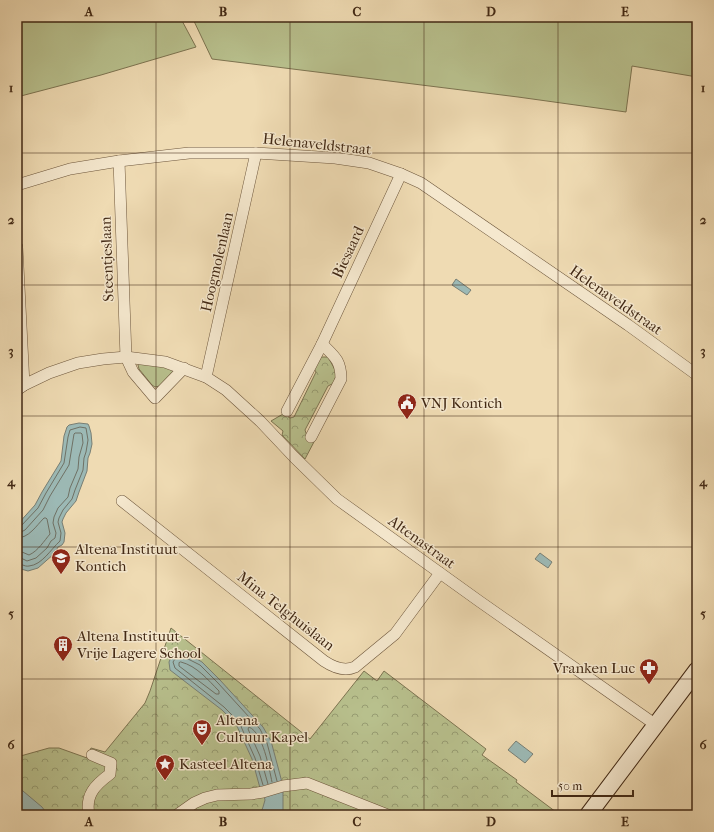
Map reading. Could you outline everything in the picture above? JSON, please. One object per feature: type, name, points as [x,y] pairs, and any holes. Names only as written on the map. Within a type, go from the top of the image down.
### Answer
[{"type":"street","name":"Helenaveldstraat","points":[[17,184],[70,169],[119,161],[189,153],[256,153],[335,158],[369,163],[401,174],[421,183],[628,325],[697,375]]},
{"type":"street","name":"Hoogmolenlaan","points":[[206,377],[256,153]]},
{"type":"street","name":"Steentjeslaan","points":[[119,161],[126,357]]},
{"type":"street","name":"Biesaard","points":[[287,411],[322,344],[401,174]]},
{"type":"street","points":[[17,247],[20,388]]},
{"type":"street","points":[[311,437],[341,379],[339,362],[322,344]]},
{"type":"street","name":"Altenastraat","points":[[20,388],[49,373],[78,363],[103,358],[126,357],[165,362],[206,377],[226,390],[246,407],[337,499],[656,725]]},
{"type":"street","points":[[126,357],[133,372],[156,398],[184,368]]},
{"type":"street","name":"Mina Telghuislaan","points":[[122,501],[329,665],[339,668],[351,669],[355,667],[395,634],[440,573]]},
{"type":"street","points":[[588,815],[697,670]]},
{"type":"street","points":[[89,815],[88,808],[90,796],[96,786],[110,774],[111,763],[92,755]]},
{"type":"street","points":[[177,815],[194,802],[211,796],[263,792],[283,786],[307,783],[388,815]]},
{"type":"green space","points":[[17,17],[180,17],[196,47],[101,75],[17,97]]},
{"type":"green space","points":[[192,17],[697,17],[697,77],[632,66],[626,112],[212,59]]},
{"type":"green space","points":[[320,357],[327,357],[329,359],[336,372],[336,375],[334,383],[328,386],[305,430],[307,436],[315,440],[305,459],[282,435],[283,431],[271,421],[283,414],[290,418],[294,417],[316,372],[313,367]]},
{"type":"green space","points":[[139,363],[162,365],[171,368],[174,371],[160,386],[155,387],[139,369]]},
{"type":"green space","points":[[171,628],[310,739],[364,671],[377,681],[384,671],[486,749],[482,755],[517,780],[516,782],[560,815],[17,815],[17,757],[49,748],[59,748],[87,758],[91,748],[105,752],[145,703]]},
{"type":"water","points":[[456,279],[471,290],[467,295],[452,285]]},
{"type":"water","points":[[79,423],[88,424],[92,444],[88,458],[87,471],[76,501],[66,513],[62,522],[65,533],[64,542],[58,547],[55,553],[38,568],[28,571],[21,569],[17,565],[17,525],[35,505],[61,461],[64,436],[67,427],[69,425]]},
{"type":"water","points":[[540,553],[552,562],[548,568],[535,559]]},
{"type":"water","points":[[181,653],[190,655],[202,662],[263,727],[271,741],[283,786],[283,815],[260,815],[265,800],[264,796],[260,788],[252,759],[236,724],[222,710],[170,670],[169,662],[172,655]]},
{"type":"water","points":[[516,741],[533,754],[525,763],[508,750]]},
{"type":"water","points":[[17,786],[42,807],[48,815],[17,815]]},
{"type":"place","name":"VNJ Kontich","points":[[407,420]]},
{"type":"place","name":"Altena Instituut Kontich","points":[[61,575]]},
{"type":"place","name":"Altena Instituut - Vrije Lagere School","points":[[63,662]]},
{"type":"place","name":"Vranken Luc","points":[[649,685]]},
{"type":"place","name":"Altena Cultuur Kapel","points":[[202,746]]},
{"type":"place","name":"Kasteel Altena","points":[[165,781]]}]
